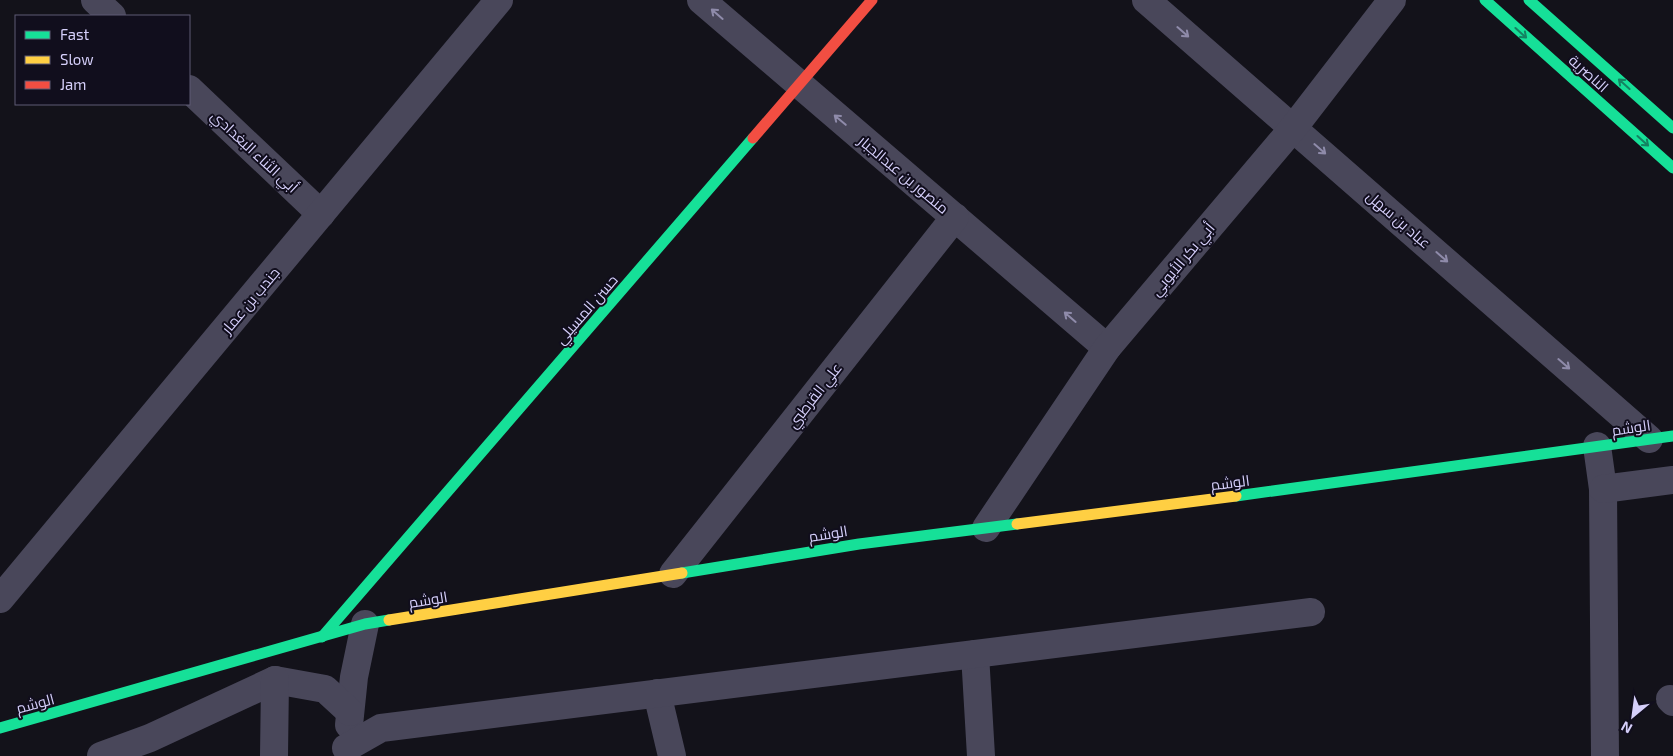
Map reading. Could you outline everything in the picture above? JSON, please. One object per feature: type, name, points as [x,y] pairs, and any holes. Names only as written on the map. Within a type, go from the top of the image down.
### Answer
[{"type":"street","points":[[94,0],[111,15]]},
{"type":"street","name":"جندب بن عمار","points":[[0,599],[499,0]]},
{"type":"street","name":"منصور بن عبدالجبار","points":[[700,0],[1107,348]]},
{"type":"street","name":"حسن المسيلي","points":[[322,637],[872,0]]},
{"type":"street","name":"عباد بن سهل","points":[[1146,0],[1661,437]]},
{"type":"street","name":"أبي بكر الأيوبي","points":[[986,528],[1107,348],[1294,126],[1392,0]]},
{"type":"street","name":"الناصرية","points":[[1485,0],[1673,168]]},
{"type":"street","name":"الناصرية","points":[[1529,0],[1673,128]]},
{"type":"street","name":"أبي الثناء البغدادي","points":[[190,90],[321,214]]},
{"type":"street","name":"علي القرطبي","points":[[673,574],[954,217]]},
{"type":"street","name":"الوشم","points":[[0,728],[365,624],[859,544],[1373,479],[1661,437]]},
{"type":"street","points":[[1597,446],[1604,489],[1605,756]]},
{"type":"street","points":[[1604,489],[1673,480]]},
{"type":"street","points":[[346,752],[381,728],[1311,612]]},
{"type":"street","points":[[346,752],[354,677],[365,624]]},
{"type":"street","points":[[975,654],[981,756]]},
{"type":"street","points":[[101,756],[150,738],[275,680],[325,689],[350,712]]},
{"type":"street","points":[[274,756],[275,680]]},
{"type":"street","points":[[657,693],[672,756]]},
{"type":"traffic: fast","points":[[1485,0],[1673,168]]},
{"type":"traffic: fast","points":[[1529,0],[1673,128]]},
{"type":"traffic: fast","points":[[322,637],[753,138]]},
{"type":"traffic: fast","points":[[1236,496],[1673,436]]},
{"type":"traffic: fast","points":[[682,573],[859,544],[1017,524]]},
{"type":"traffic: fast","points":[[0,728],[365,624],[389,620]]},
{"type":"traffic: slow","points":[[1017,524],[1236,496]]},
{"type":"traffic: slow","points":[[389,620],[682,573]]},
{"type":"traffic: jam","points":[[753,138],[872,0]]}]
